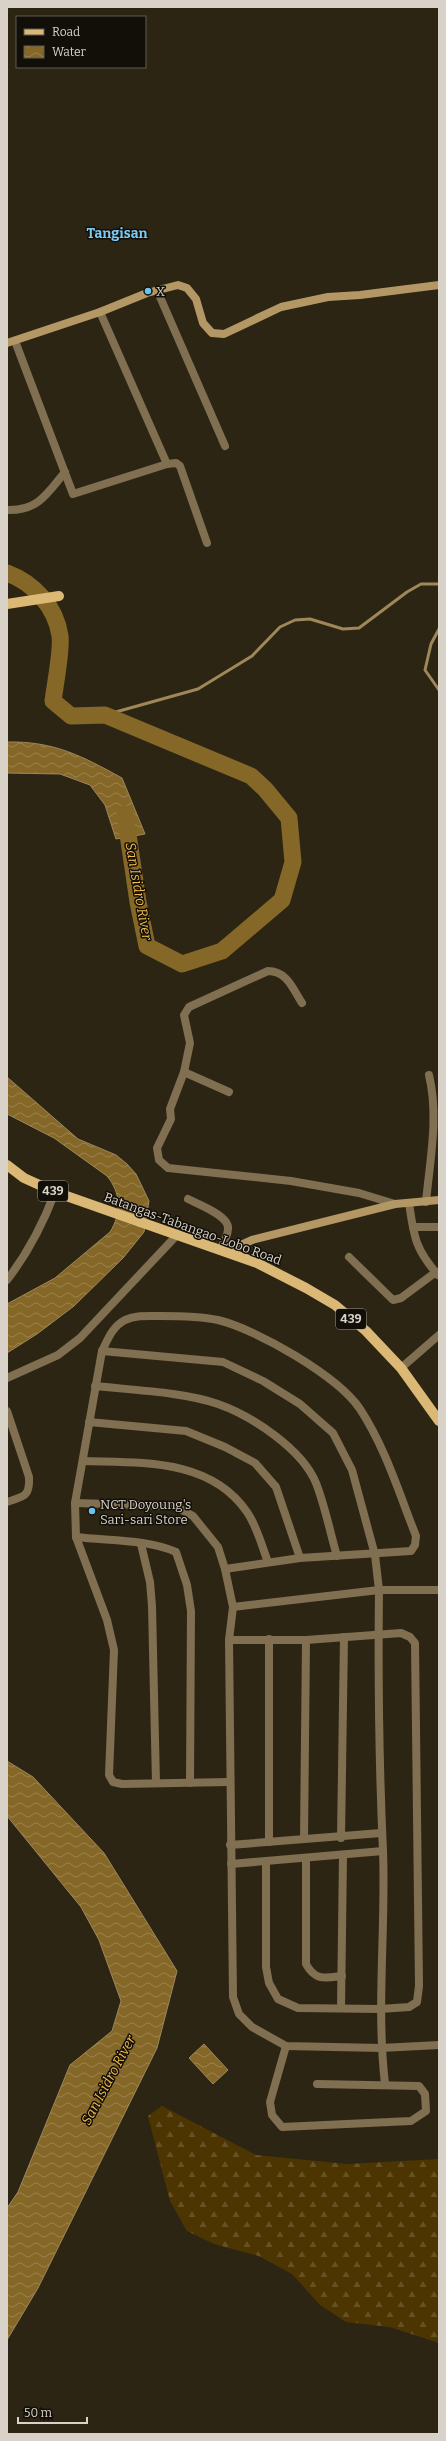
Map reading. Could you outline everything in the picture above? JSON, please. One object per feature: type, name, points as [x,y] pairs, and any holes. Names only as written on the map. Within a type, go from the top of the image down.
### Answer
[{"type":"main road","points":[[7,604],[59,596]]},
{"type":"main road","name":"Batangas-Tabangao-Lobo Road","points":[[7,1166],[24,1178],[55,1192],[155,1226],[282,1274],[334,1305],[366,1332],[402,1368],[439,1421]]},
{"type":"street","points":[[207,543],[180,466],[176,463],[167,464],[73,494],[11,342],[100,312],[157,290],[178,285],[187,288],[196,298],[203,323],[212,333],[224,334],[281,307],[328,297],[360,295],[439,285]]},
{"type":"street","points":[[157,290],[225,446]]},
{"type":"street","points":[[100,312],[167,464]]},
{"type":"street","points":[[7,510],[19,510],[40,502],[65,472]]},
{"type":"street","points":[[302,1003],[286,977],[276,971],[268,971],[189,1007],[184,1015],[190,1043],[184,1072],[170,1109],[171,1119],[157,1148],[159,1160],[165,1167],[291,1181],[358,1193],[395,1204]]},
{"type":"street","points":[[184,1072],[229,1092]]},
{"type":"street","points":[[426,1202],[435,1116],[434,1097],[429,1075]]},
{"type":"street","points":[[7,1280],[29,1249],[55,1192]]},
{"type":"street","points":[[188,1200],[221,1216],[227,1223],[228,1229],[220,1250]]},
{"type":"street","points":[[232,1254],[241,1245],[252,1240],[395,1204],[439,1200]]},
{"type":"street","points":[[350,1257],[393,1300],[401,1298],[437,1274],[418,1249],[409,1203]]},
{"type":"street","points":[[413,1227],[439,1227]]},
{"type":"street","points":[[7,1378],[58,1355],[80,1338],[178,1235]]},
{"type":"street","points":[[225,1569],[300,1558],[375,1555],[411,1551],[415,1545],[416,1536],[386,1458],[359,1408],[336,1384],[274,1342],[218,1320],[180,1316],[136,1316],[124,1321],[111,1332],[102,1351],[75,1502],[76,1537],[107,1620],[114,1650],[110,1775],[113,1782],[122,1784],[229,1782]]},
{"type":"street","points":[[402,1368],[439,1335]]},
{"type":"street","points":[[102,1351],[223,1362],[263,1381],[300,1404],[333,1433],[352,1470],[375,1555],[379,1590],[381,1833],[383,1851],[380,2009],[381,2048],[385,2084]]},
{"type":"street","points":[[95,1386],[173,1395],[218,1404],[246,1418],[276,1437],[298,1455],[315,1482],[336,1556]]},
{"type":"street","points":[[7,1411],[29,1477],[30,1488],[29,1492],[23,1497],[7,1502]]},
{"type":"street","points":[[89,1422],[186,1431],[225,1447],[255,1463],[276,1487],[300,1558]]},
{"type":"street","points":[[83,1461],[145,1463],[191,1470],[230,1492],[248,1512],[268,1562]]},
{"type":"street","points":[[75,1502],[175,1506],[193,1516],[208,1532],[218,1547],[225,1569],[232,1607],[229,1640],[230,1845],[233,1997],[240,2014],[252,2027],[286,2046],[381,2048],[439,2045]]},
{"type":"street","points":[[76,1537],[141,1544],[167,1548],[176,1552],[188,1585],[191,1611],[190,1783]]},
{"type":"street","points":[[141,1544],[150,1582],[152,1606],[156,1783]]},
{"type":"street","points":[[232,1607],[379,1590],[439,1590]]},
{"type":"street","points":[[229,1640],[306,1640],[379,1636],[402,1633],[410,1637],[415,1644],[419,1986],[417,2002],[409,2007],[380,2009],[298,2008],[278,1999],[269,1983],[266,1967],[266,1861]]},
{"type":"street","points":[[341,1838],[344,1637]]},
{"type":"street","points":[[269,1639],[269,1842]]},
{"type":"street","points":[[304,1839],[306,1640]]},
{"type":"street","points":[[230,1845],[304,1839],[341,1838],[381,1833]]},
{"type":"street","points":[[231,1864],[383,1851]]},
{"type":"street","points":[[341,2008],[343,1855]]},
{"type":"street","points":[[306,1858],[306,1964],[311,1973],[323,1978],[342,1976]]},
{"type":"street","points":[[286,2046],[270,2102],[272,2115],[282,2127],[411,2121],[426,2111],[425,2094],[420,2086],[385,2084],[317,2084]]},
{"type":"green space","points":[[162,2106],[256,2155],[347,2164],[439,2159],[439,2343],[390,2327],[346,2322],[320,2305],[292,2274],[259,2256],[214,2244],[187,2231],[170,2201],[148,2116]]},
{"type":"water","points":[[7,742],[39,744],[67,751],[122,778],[145,834],[116,839],[105,805],[90,785],[60,774],[7,773]]},
{"type":"water","points":[[7,1077],[78,1139],[116,1155],[127,1164],[136,1174],[149,1201],[144,1232],[123,1258],[74,1306],[37,1334],[7,1353],[7,1304],[55,1278],[110,1232],[117,1218],[118,1203],[115,1189],[107,1176],[54,1138],[7,1114]]},
{"type":"water","points":[[7,1761],[33,1777],[104,1853],[177,1971],[157,2048],[38,2288],[7,2340],[7,2208],[18,2192],[70,2065],[112,2031],[121,2001],[99,1940],[81,1907],[7,1816]]},
{"type":"water","points":[[204,2044],[228,2070],[213,2084],[189,2058]]},
{"type":"waterway","name":"San Isidro River","points":[[7,573],[26,583],[42,597],[49,606],[58,625],[60,650],[53,701],[71,716],[105,715],[251,776],[265,789],[289,818],[293,862],[282,900],[222,951],[182,964],[147,946],[138,902],[125,814]]},
{"type":"waterway","points":[[105,715],[198,689],[252,656],[280,627],[295,620],[310,619],[343,629],[359,628],[407,592],[421,584],[439,584]]},
{"type":"waterway","points":[[439,629],[431,644],[425,670],[439,690]]},
{"type":"place","name":"X","points":[[148,291]]},
{"type":"place","name":"NCT Doyoung's Sari-sari Store","points":[[92,1511]]},
{"type":"district","name":"Tangisan","points":[[117,233]]}]
